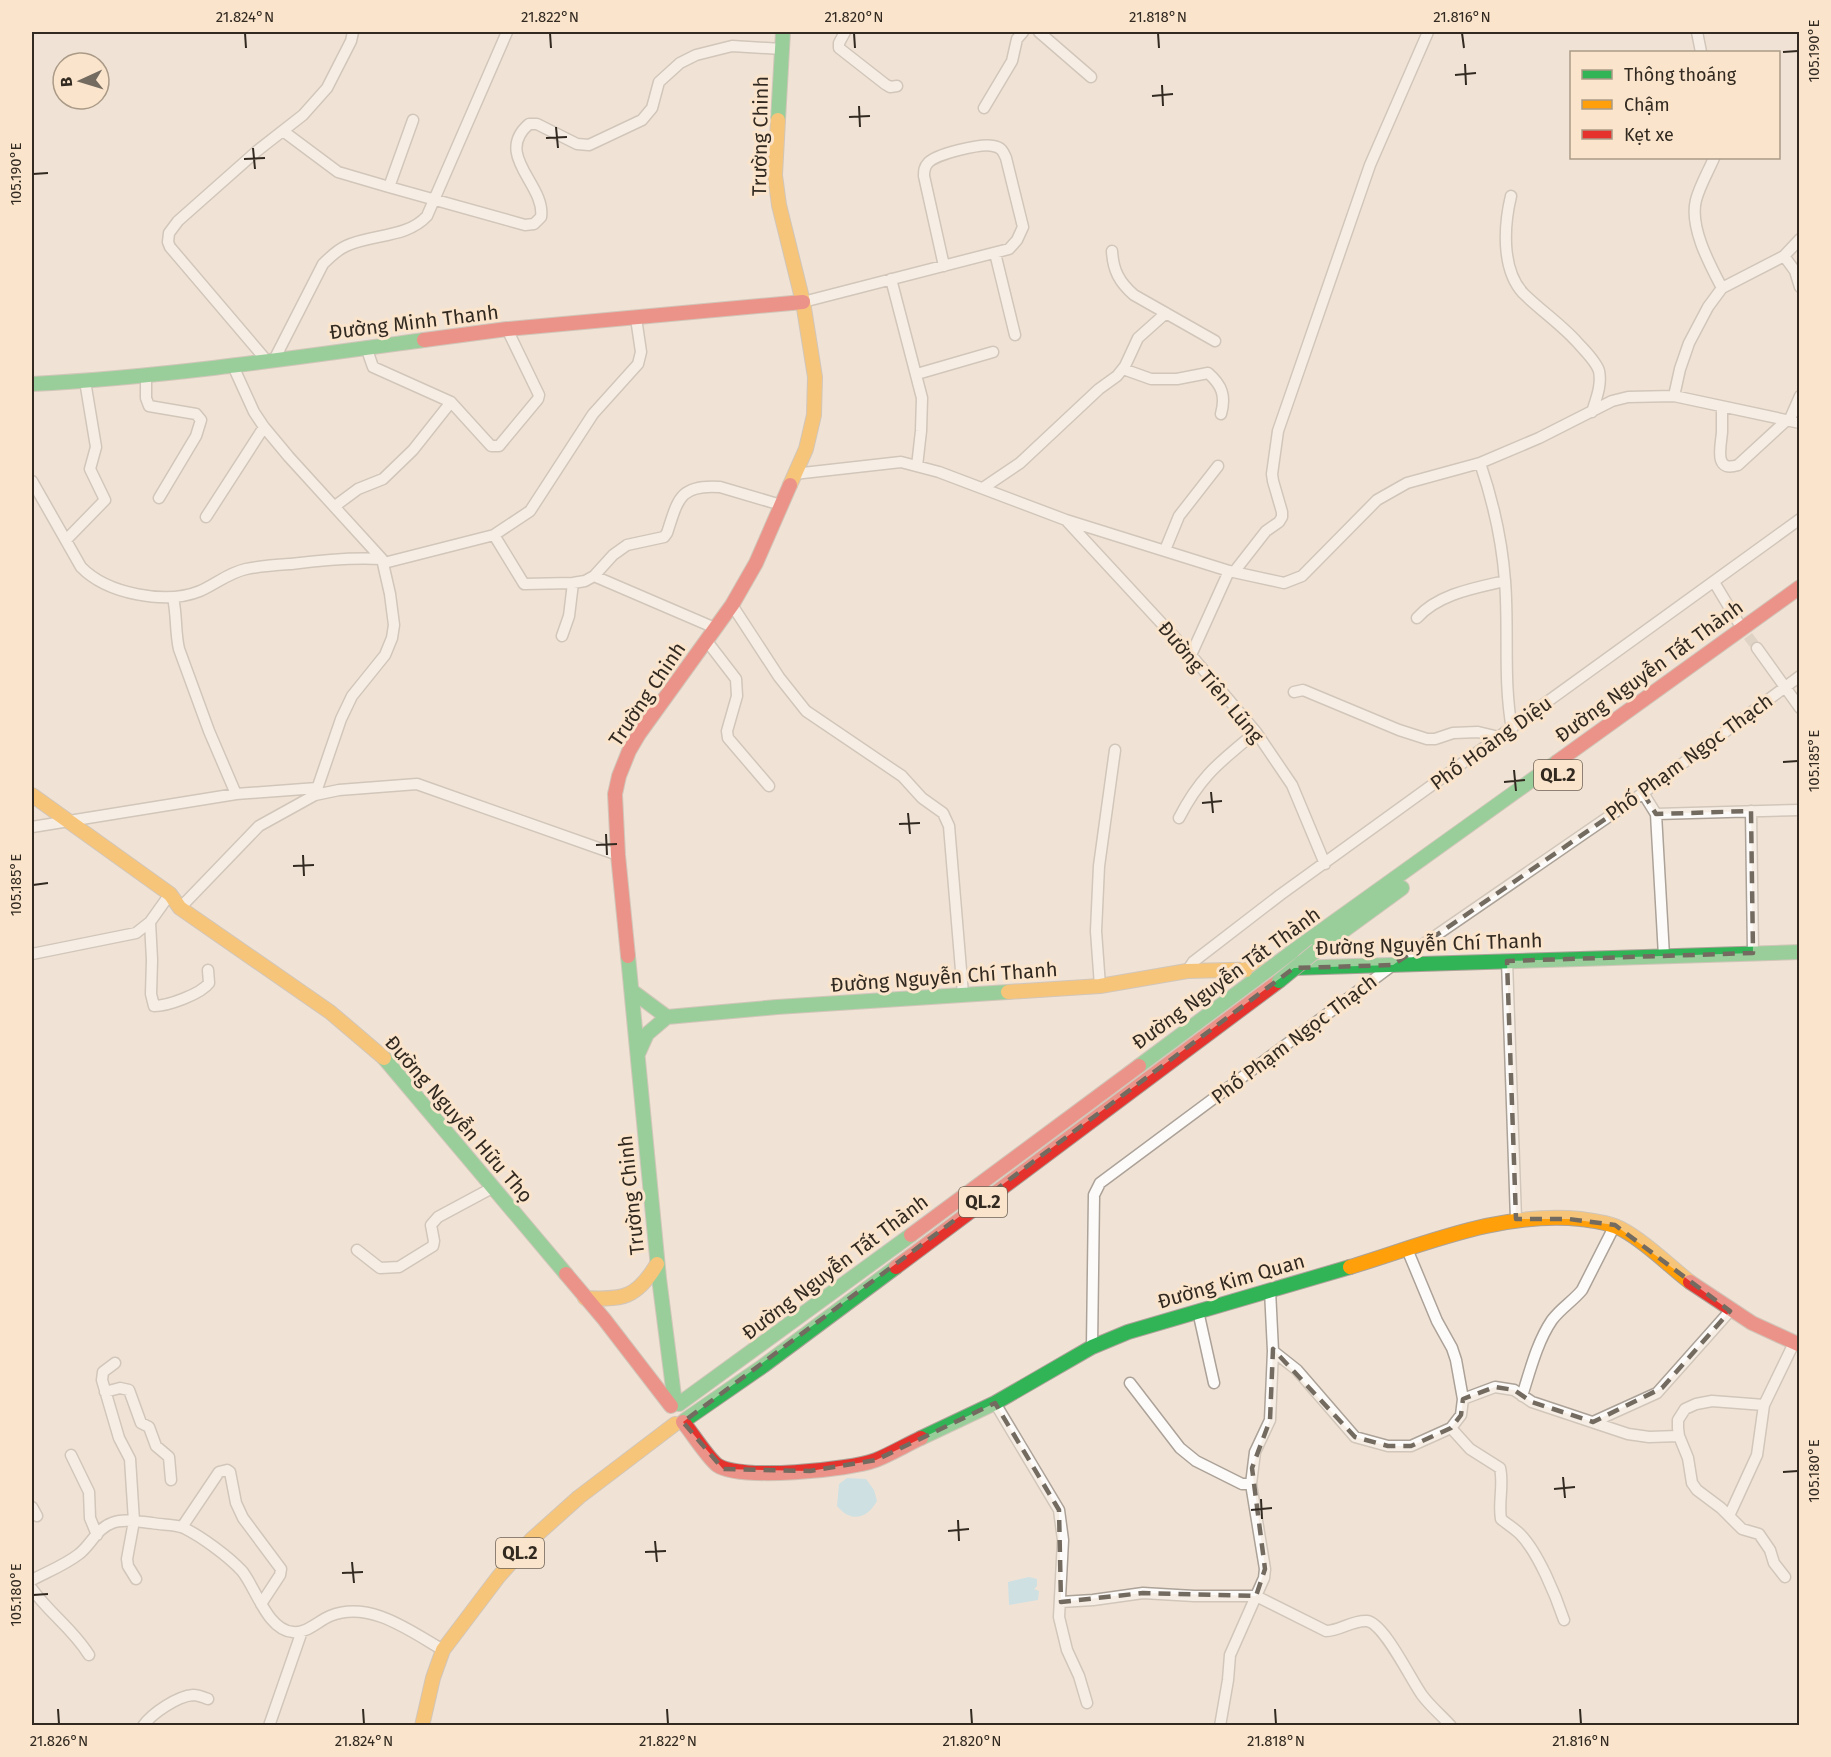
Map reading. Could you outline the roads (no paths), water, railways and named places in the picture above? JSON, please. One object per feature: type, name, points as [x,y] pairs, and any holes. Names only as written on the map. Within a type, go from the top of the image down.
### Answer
[{"type":"main road","name":"Trường Chinh","points":[[681,1422],[667,1416],[668,1409],[675,1405],[657,1264],[618,855],[615,794],[619,776],[639,734],[732,604],[756,563],[806,449],[814,415],[815,377],[803,302],[779,205],[775,176],[783,32]]},
{"type":"main road","name":"Đường Minh Thanh","points":[[32,384],[234,366],[507,329],[803,302]]},
{"type":"main road","name":"Đường Nguyễn Tất Thành","points":[[675,1405],[780,1332],[1292,952],[1800,587]]},
{"type":"main road","name":"Đường Nguyễn Tất Thành","points":[[681,1422],[763,1366],[1317,951],[1800,600]]},
{"type":"main road","name":"Đường Nguyễn Hữu Thọ","points":[[32,795],[170,894],[180,908],[330,1012],[384,1058],[675,1405]]},
{"type":"main road","name":"Đường Nguyễn Chí Thanh","points":[[667,1017],[963,994],[1100,986],[1187,971],[1800,952]]},
{"type":"main road","points":[[632,991],[667,1017],[647,1034],[637,1056]]},
{"type":"main road","name":"Đường Kim Quan","points":[[681,1422],[703,1450],[723,1468],[772,1473],[854,1466],[876,1460],[995,1403],[1092,1347],[1128,1332],[1407,1250],[1487,1224],[1516,1219],[1569,1218],[1615,1225],[1730,1311],[1760,1329],[1797,1344]]},
{"type":"main road","points":[[585,1298],[624,1297],[646,1284],[657,1264]]},
{"type":"main road","name":"QL.2","points":[[422,1725],[433,1678],[443,1650],[499,1576],[531,1540],[579,1497],[681,1422]]},
{"type":"street","points":[[353,32],[351,41],[327,88],[308,111],[212,190],[171,229],[167,238],[170,247],[270,361],[315,278],[329,258],[346,246],[412,228],[420,224],[427,216],[507,32]]},
{"type":"street","points":[[845,32],[839,48],[885,84],[897,87]]},
{"type":"street","points":[[984,108],[1012,61],[1020,35],[1007,32]]},
{"type":"street","points":[[1039,32],[1091,77]]},
{"type":"street","points":[[1191,655],[1232,572],[1266,531],[1282,517],[1281,505],[1273,482],[1278,431],[1370,165],[1428,32]]},
{"type":"street","points":[[1697,32],[1701,51]]},
{"type":"street","points":[[284,131],[338,172],[525,225],[534,224],[541,217],[541,204],[517,157],[518,141],[522,129],[529,124],[537,124],[577,144],[589,146],[642,120],[652,108],[659,82],[680,63],[696,55],[732,46],[782,49]]},
{"type":"street","points":[[389,187],[413,120]]},
{"type":"street","points":[[803,302],[995,253],[1009,249],[1017,240],[1023,227],[1005,153],[999,147],[990,145],[942,155],[926,164],[924,176],[944,266]]},
{"type":"street","points":[[1714,159],[1695,202],[1695,221],[1708,261],[1722,288]]},
{"type":"street","points":[[1511,196],[1506,232],[1510,267],[1514,280],[1522,291],[1562,326],[1599,370],[1599,389],[1592,412]]},
{"type":"street","points":[[1674,396],[1689,343],[1708,307],[1722,288],[1784,256],[1800,239]]},
{"type":"street","points":[[1112,251],[1112,264],[1116,275],[1134,295],[1215,341]]},
{"type":"street","points":[[995,253],[1015,334]]},
{"type":"street","points":[[1784,256],[1795,271],[1800,287]]},
{"type":"street","points":[[891,279],[922,398],[917,466]]},
{"type":"street","points":[[983,488],[1020,463],[1123,369],[1138,338],[1166,313]]},
{"type":"street","points":[[32,481],[81,567],[89,575],[110,588],[173,598],[200,591],[227,576],[248,568],[351,557],[383,561],[494,535],[526,515],[535,505],[593,414],[638,364],[641,352],[636,318]]},
{"type":"street","points":[[366,347],[373,367],[451,402],[494,447],[499,446],[538,399],[538,390],[507,329]]},
{"type":"street","points":[[917,374],[993,352]]},
{"type":"street","points":[[180,908],[259,826],[316,791],[341,718],[352,696],[385,655],[394,626],[383,561],[264,427],[254,412],[234,366]]},
{"type":"street","points":[[1123,369],[1151,380],[1208,374],[1215,379],[1222,390],[1224,403],[1221,414]]},
{"type":"street","points":[[146,375],[146,398],[149,406],[196,414],[201,420],[196,436],[159,498]]},
{"type":"street","points":[[66,540],[105,500],[90,469],[96,447],[85,381]]},
{"type":"street","points":[[794,474],[901,462],[983,488],[1066,520],[1165,549],[1232,572],[1284,583],[1302,576],[1377,500],[1407,483],[1480,463],[1539,438],[1612,401],[1628,397],[1674,396],[1792,421]]},
{"type":"street","points":[[1722,407],[1720,460],[1723,464],[1732,467],[1738,465],[1792,421],[1800,396]]},
{"type":"street","points":[[335,506],[358,489],[383,479],[413,450],[451,402]]},
{"type":"street","points":[[206,517],[264,427]]},
{"type":"street","points":[[1480,463],[1491,495],[1505,581],[1508,706],[1512,729]]},
{"type":"street","points":[[1165,549],[1179,516],[1218,466]]},
{"type":"street","points":[[494,535],[524,584],[573,583],[594,576],[613,555],[627,545],[664,537],[668,533],[677,502],[681,496],[692,491],[711,486],[720,487],[781,505]]},
{"type":"street","name":"Phố Hoàng Diệu","points":[[1187,971],[1193,962],[1325,864],[1800,519]]},
{"type":"street","name":"Đường Tiên Lũng","points":[[1066,520],[1191,655],[1256,732],[1292,785],[1325,864]]},
{"type":"street","points":[[594,576],[715,628]]},
{"type":"street","points":[[1417,618],[1426,608],[1438,601],[1505,581]]},
{"type":"street","points":[[1714,582],[1738,622]]},
{"type":"street","points":[[562,636],[569,616],[573,583]]},
{"type":"street","points":[[173,598],[176,611],[176,638],[209,731],[236,794]]},
{"type":"street","points":[[732,604],[779,677],[806,711],[902,777],[922,798],[947,818],[963,994]]},
{"type":"street","points":[[706,640],[736,679],[736,696],[727,731],[728,738],[769,786]]},
{"type":"street","points":[[1757,648],[1800,708]]},
{"type":"street","name":"Phố Phạm Ngọc Thạch","points":[[1092,1347],[1094,1195],[1100,1183],[1393,965],[1643,793],[1800,676]]},
{"type":"street","points":[[1294,692],[1303,690],[1398,730],[1427,739],[1453,733],[1478,732],[1499,737]]},
{"type":"street","points":[[1179,818],[1192,792],[1205,776],[1256,732]]},
{"type":"street","points":[[1100,986],[1096,931],[1098,877],[1115,750]]},
{"type":"street","points":[[32,827],[236,794],[417,784],[618,855]]},
{"type":"street","points":[[1643,793],[1656,814],[1664,956]]},
{"type":"street","points":[[1656,814],[1800,810]]},
{"type":"street","points":[[1751,811],[1753,953]]},
{"type":"street","points":[[32,954],[136,933],[150,922],[170,894]]},
{"type":"street","points":[[150,922],[151,994],[154,1006],[170,1003],[201,991],[209,983],[208,970]]},
{"type":"street","points":[[1508,961],[1516,1219]]},
{"type":"street","points":[[357,1250],[380,1268],[399,1267],[433,1246],[431,1226],[438,1217],[492,1188]]},
{"type":"street","points":[[1522,1396],[1545,1332],[1563,1307],[1575,1299],[1582,1290],[1615,1225]]},
{"type":"street","points":[[1273,1351],[1297,1370],[1355,1437],[1388,1446],[1411,1446],[1451,1428],[1461,1415],[1463,1399],[1452,1348],[1437,1321],[1407,1250]]},
{"type":"street","points":[[1220,1725],[1230,1655],[1256,1596],[1265,1569],[1251,1484],[1255,1452],[1270,1420],[1273,1351],[1270,1290]]},
{"type":"street","points":[[1197,1311],[1214,1383]]},
{"type":"street","points":[[1593,1422],[1657,1393],[1730,1311]]},
{"type":"street","points":[[1729,1516],[1757,1455],[1764,1405],[1797,1344]]},
{"type":"street","points":[[115,1363],[101,1375],[119,1438],[130,1459],[134,1521],[127,1559],[128,1566],[136,1579]]},
{"type":"street","points":[[1130,1383],[1180,1448],[1196,1461],[1242,1484],[1251,1484]]},
{"type":"street","points":[[1463,1399],[1495,1387],[1514,1390],[1532,1402],[1638,1436],[1679,1436]]},
{"type":"street","points":[[105,1392],[117,1388],[129,1390],[141,1423],[149,1427],[156,1446],[169,1456],[171,1479]]},
{"type":"street","points":[[1764,1405],[1712,1401],[1696,1404],[1685,1409],[1678,1420],[1679,1436],[1686,1450],[1692,1483],[1697,1490],[1742,1529],[1759,1534],[1764,1539],[1774,1563],[1785,1577]]},
{"type":"street","points":[[995,1403],[1059,1510],[1063,1540],[1059,1617],[1067,1650],[1079,1676],[1087,1703]]},
{"type":"street","points":[[1451,1428],[1470,1449],[1500,1468],[1503,1478],[1499,1510],[1501,1519],[1521,1535],[1541,1566],[1556,1595],[1564,1620]]},
{"type":"street","points":[[71,1455],[89,1492],[90,1518],[97,1534]]},
{"type":"street","points":[[182,1527],[219,1472],[227,1470],[230,1472],[236,1503],[243,1518],[281,1569],[280,1575],[261,1604]]},
{"type":"street","points":[[32,1580],[81,1553],[110,1523],[134,1521],[182,1527],[227,1557],[247,1578],[265,1612],[285,1629],[293,1632],[302,1631],[330,1616],[342,1613],[361,1613],[381,1617],[404,1626],[443,1650]]},
{"type":"street","points":[[32,1589],[56,1617],[73,1631],[89,1655]]},
{"type":"street","points":[[1061,1602],[1143,1593],[1256,1596],[1326,1631],[1366,1621],[1375,1624],[1396,1652],[1423,1696],[1451,1725]]},
{"type":"street","points":[[269,1725],[302,1631]]},
{"type":"street","points":[[143,1725],[162,1708],[190,1695],[208,1699]]},
{"type":"water","points":[[847,1478],[866,1479],[874,1490],[877,1501],[864,1515],[853,1517],[837,1506],[839,1484]]},
{"type":"water","points":[[1029,1577],[1037,1579],[1037,1586],[1034,1589],[1039,1591],[1038,1600],[1009,1605],[1008,1582]]},
{"type":"tunnel","points":[[1739,624],[1757,648]]}]
